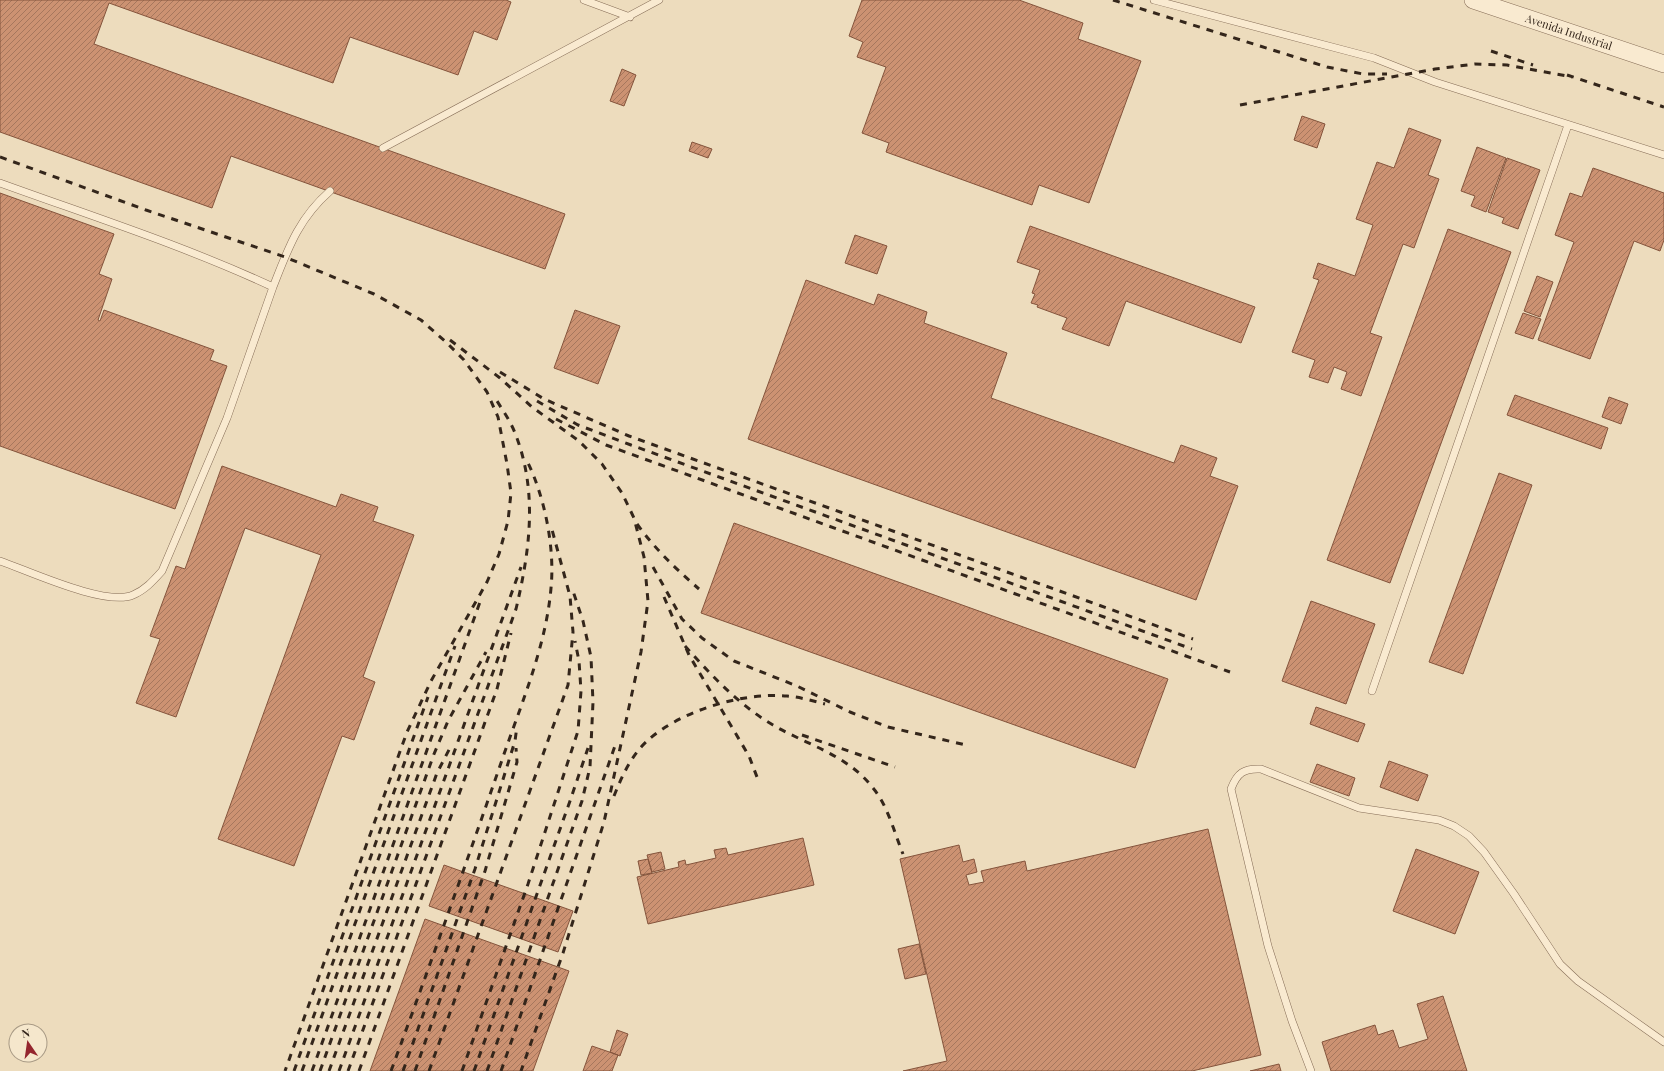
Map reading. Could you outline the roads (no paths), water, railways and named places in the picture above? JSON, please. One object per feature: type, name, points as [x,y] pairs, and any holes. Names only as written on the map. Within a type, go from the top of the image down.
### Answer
[{"type":"street","name":"Avenida Industrial","points":[[1473,0],[1664,64]]},
{"type":"lane","points":[[584,0],[630,17]]},
{"type":"lane","points":[[383,148],[527,70],[630,17],[659,0]]},
{"type":"lane","points":[[1154,0],[1374,58],[1434,82],[1664,155]]},
{"type":"lane","points":[[1372,691],[1568,125]]},
{"type":"lane","points":[[0,183],[163,242],[239,271],[273,287]]},
{"type":"lane","points":[[0,561],[88,593],[116,597],[132,596],[146,588],[162,571],[227,418],[273,287],[301,223],[314,205],[330,192]]},
{"type":"lane","points":[[1311,1071],[1292,1021],[1268,946],[1231,789],[1235,779],[1243,770],[1252,768],[1261,769],[1372,812],[1423,817],[1454,826],[1469,836],[1484,852],[1514,894],[1560,964],[1578,981],[1664,1042]]},
{"type":"railway","points":[[1113,0],[1327,67],[1363,74],[1387,74]]},
{"type":"railway","points":[[1491,51],[1533,65]]},
{"type":"railway","points":[[1240,105],[1435,69],[1475,64],[1507,65],[1572,77]]},
{"type":"railway","points":[[1567,75],[1664,107]]},
{"type":"railway","points":[[0,157],[146,210],[285,257],[374,294],[421,320],[446,342],[464,360],[487,392],[498,417],[511,493],[508,521],[499,554],[487,582],[431,681],[407,732],[285,1071]]},
{"type":"railway","points":[[450,340],[500,378],[532,407],[579,441],[602,464],[622,493],[634,518],[644,557],[648,601],[641,652],[604,822],[563,953],[521,1071]]},
{"type":"railway","points":[[500,372],[544,399],[629,436],[1193,639]]},
{"type":"railway","points":[[348,1071],[516,609],[521,587],[528,543],[529,499],[527,477],[515,433],[494,396]]},
{"type":"railway","points":[[537,401],[578,425],[1192,649]]},
{"type":"railway","points":[[556,419],[606,445],[1230,672]]},
{"type":"railway","points":[[391,1071],[525,697],[544,632],[552,573],[550,541],[544,508],[528,463]]},
{"type":"railway","points":[[637,524],[666,558],[699,589]]},
{"type":"railway","points":[[429,1071],[568,685],[573,632],[570,596],[551,526]]},
{"type":"railway","points":[[339,1071],[521,567]]},
{"type":"railway","points":[[653,567],[682,619],[702,638],[734,661],[797,686],[850,712],[888,727],[966,745]]},
{"type":"railway","points":[[487,1071],[582,801],[590,767],[593,702],[591,657],[583,621],[573,591]]},
{"type":"railway","points":[[664,597],[689,655],[749,756],[757,777]]},
{"type":"railway","points":[[312,1071],[480,602]]},
{"type":"railway","points":[[359,1071],[497,689],[511,633]]},
{"type":"railway","points":[[462,1071],[528,884],[578,731],[581,691],[579,661],[575,641]]},
{"type":"railway","points":[[302,1071],[455,646]]},
{"type":"railway","points":[[685,646],[737,699],[761,717],[773,725],[839,759],[852,767],[863,777],[873,788],[883,803],[903,854]]},
{"type":"railway","points":[[320,1071],[434,754],[448,721],[486,652]]},
{"type":"railway","points":[[614,796],[620,781],[641,747],[661,730],[694,713],[712,706],[751,697],[787,696],[825,704]]},
{"type":"railway","points":[[294,1071],[428,697]]},
{"type":"railway","points":[[403,1071],[475,869],[515,741],[517,726]]},
{"type":"railway","points":[[802,735],[895,767]]},
{"type":"railway","points":[[501,1071],[616,743]]},
{"type":"railway","points":[[329,1071],[437,773],[452,744]]},
{"type":"railway","points":[[415,1071],[485,871],[517,762],[516,748]]},
{"type":"railway","points":[[474,1071],[588,748]]}]
